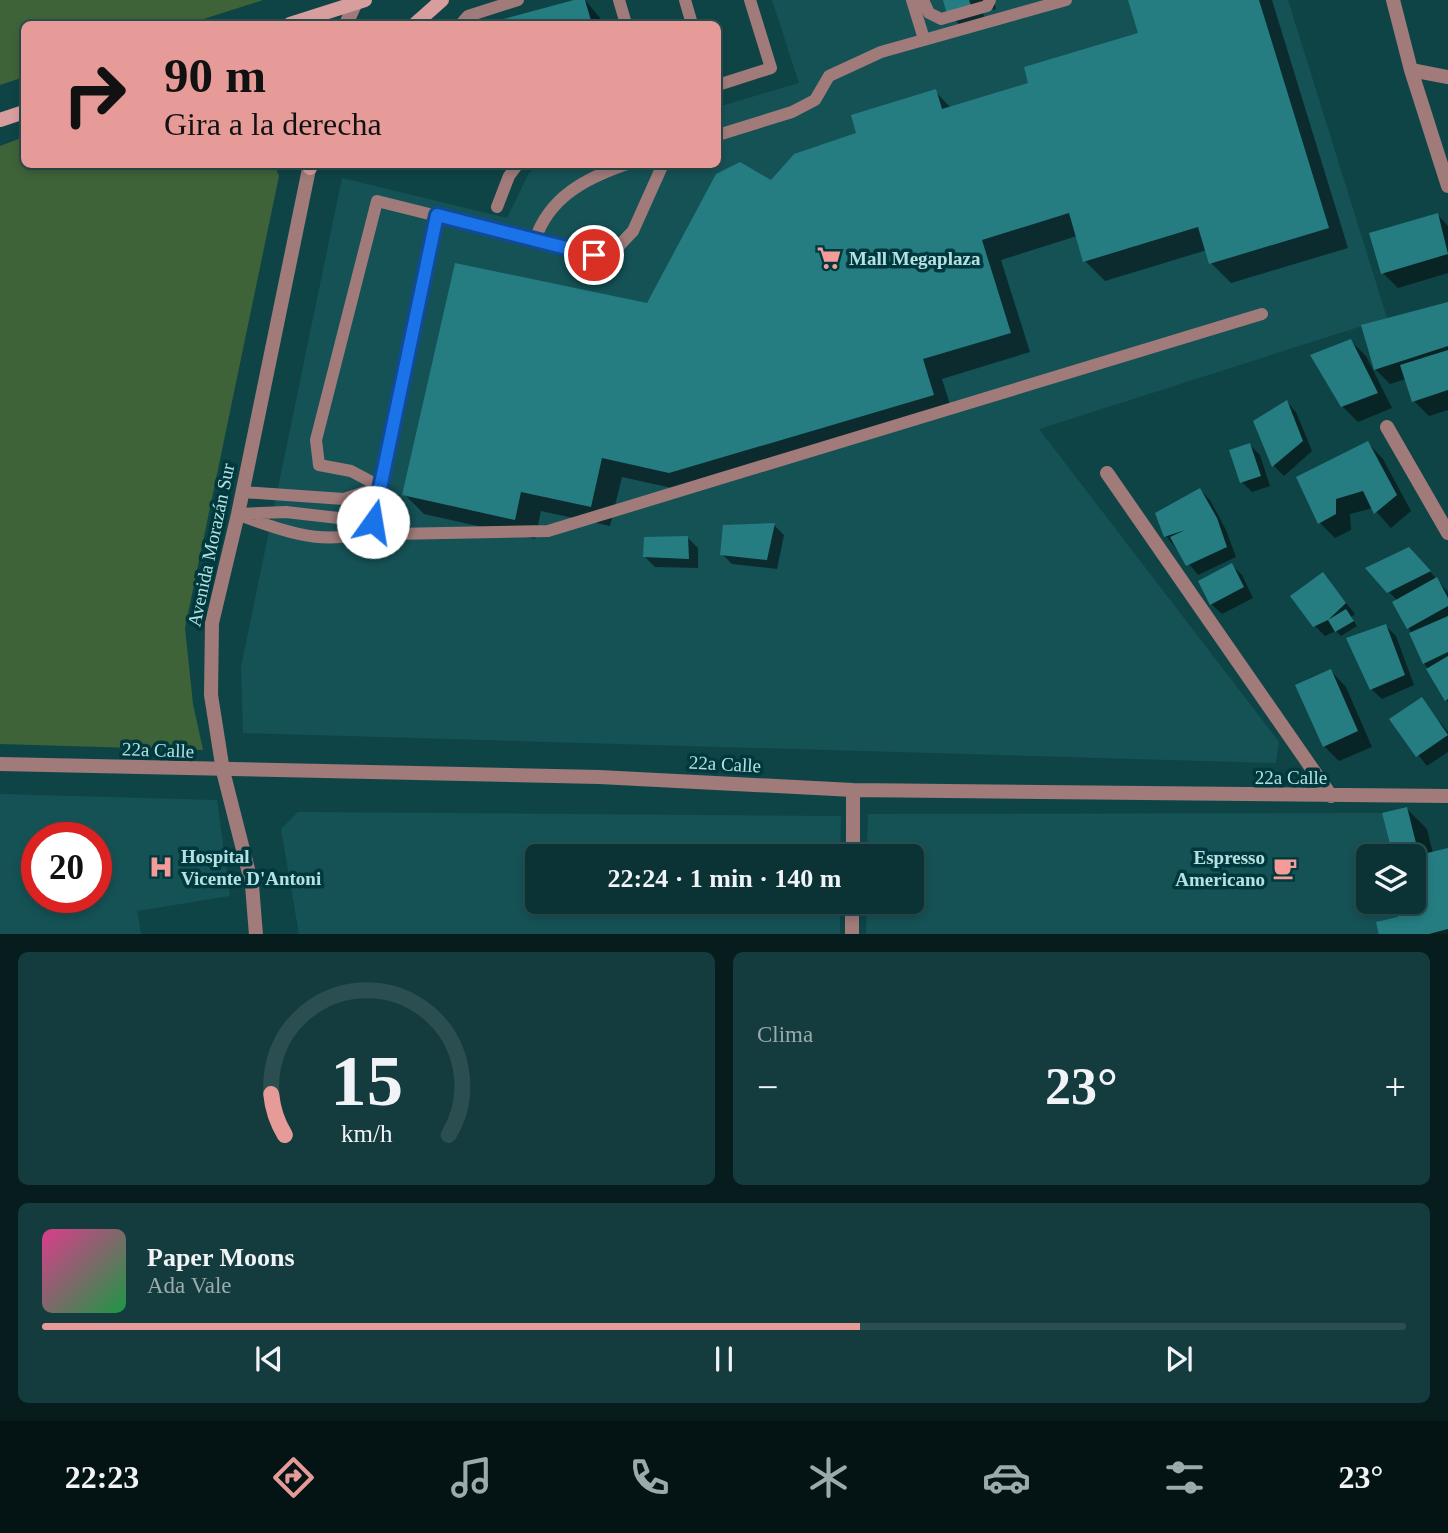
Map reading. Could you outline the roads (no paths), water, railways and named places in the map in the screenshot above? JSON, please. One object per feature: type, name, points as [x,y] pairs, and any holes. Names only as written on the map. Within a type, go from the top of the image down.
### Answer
[{"type":"main road","points":[[418,21],[442,0]]},
{"type":"main road","points":[[299,21],[360,1]]},
{"type":"main road","points":[[0,120],[21,113]]},
{"type":"street","points":[[1393,0],[1411,70],[1448,186]]},
{"type":"street","points":[[348,21],[360,1]]},
{"type":"street","points":[[1411,70],[1448,77]]},
{"type":"street","name":"Avenida Morazán Sur","points":[[256,934],[252,885],[223,771],[211,695],[212,622],[238,514],[309,168]]},
{"type":"street","points":[[1387,427],[1448,533]]},
{"type":"street","points":[[1107,473],[1331,796]]},
{"type":"street","name":"22a Calle","points":[[0,764],[223,771],[599,777],[853,790],[1448,796]]},
{"type":"street","points":[[853,790],[853,844]]},
{"type":"street","points":[[852,914],[852,934]]},
{"type":"lane","points":[[464,21],[468,16],[518,0]]},
{"type":"lane","points":[[619,0],[625,21]]},
{"type":"lane","points":[[685,0],[691,21]]},
{"type":"lane","points":[[721,84],[771,68],[750,0]]},
{"type":"lane","points":[[912,0],[924,39]]},
{"type":"lane","points":[[923,0],[929,13],[941,19],[987,6],[990,0]]},
{"type":"lane","points":[[721,134],[792,112],[815,100],[829,76],[881,52],[1066,0]]},
{"type":"lane","points":[[497,207],[515,168]]},
{"type":"lane","points":[[535,240],[548,210],[567,193],[597,174],[615,168]]},
{"type":"lane","points":[[381,487],[351,471],[319,465],[316,440],[377,201],[594,255],[615,250],[633,231],[661,168]]},
{"type":"lane","points":[[238,514],[273,528],[315,536],[355,534],[373,522],[437,215]]},
{"type":"lane","points":[[238,514],[286,512],[373,522],[393,534],[548,531],[1262,314]]},
{"type":"lane","points":[[242,492],[344,499],[381,487]]},
{"type":"place","name":"Mall Megaplaza","points":[[829,258]]},
{"type":"place","name":"Hospital Vicente D'Antoni","points":[[161,867]]},
{"type":"place","name":"Espresso Americano","points":[[1285,868]]}]
